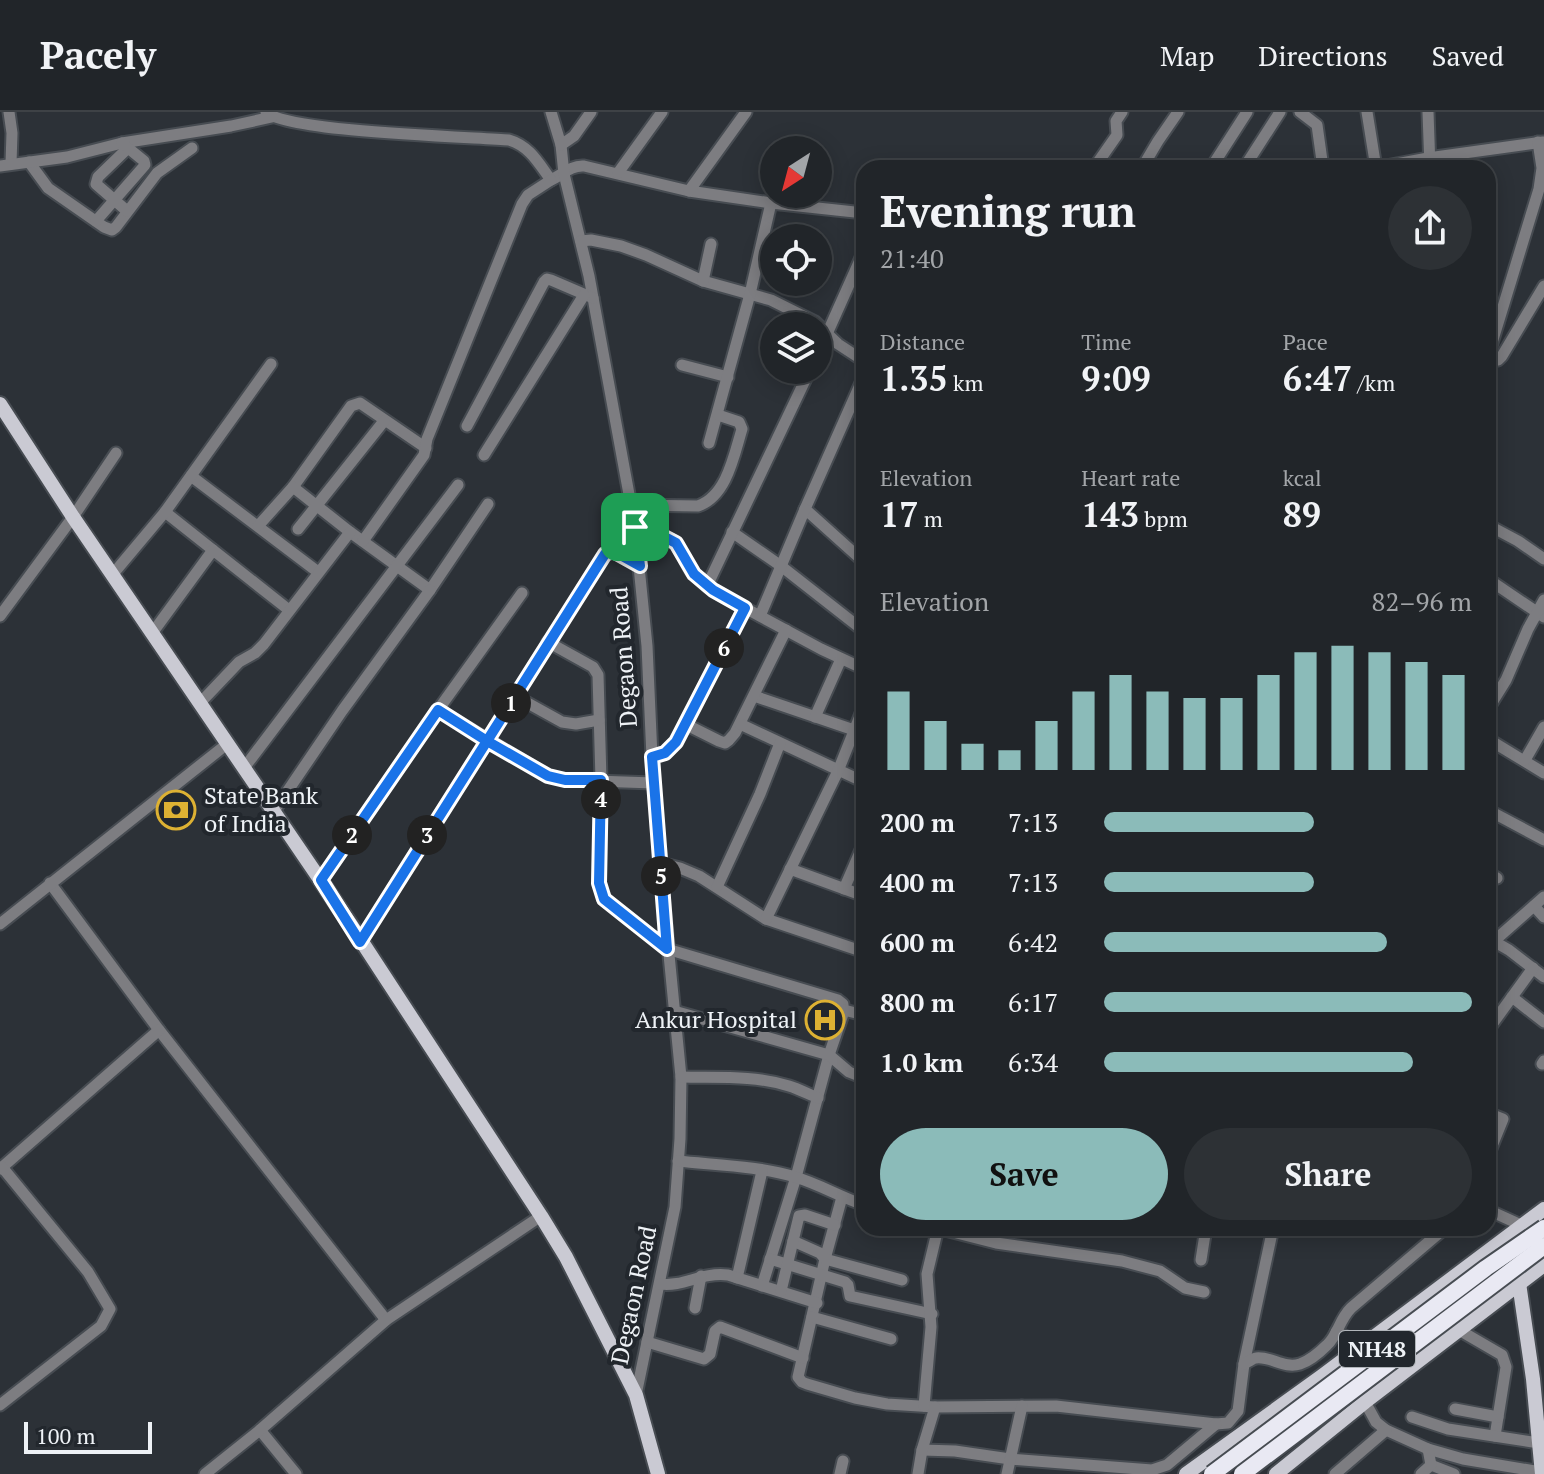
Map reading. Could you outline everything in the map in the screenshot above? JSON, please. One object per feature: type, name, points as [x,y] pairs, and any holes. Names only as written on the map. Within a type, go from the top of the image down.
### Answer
[{"type":"highway","name":"NH48","points":[[1212,1474],[1544,1228]]},
{"type":"highway","name":"NH48","points":[[1242,1474],[1544,1246]]},
{"type":"main road","points":[[0,404],[73,517],[321,880],[541,1216],[566,1257],[636,1395],[658,1474]]},
{"type":"main road","points":[[1186,1474],[1544,1209]]},
{"type":"main road","points":[[1521,1225],[1544,1257]]},
{"type":"main road","points":[[1283,1472],[1365,1402],[1544,1265]]},
{"type":"main road","points":[[1519,1283],[1538,1379],[1542,1473]]},
{"type":"street","points":[[9,112],[12,133],[5,164],[73,156],[231,126],[269,115],[295,117],[305,124],[411,135],[509,140],[527,149],[551,180]]},
{"type":"street","name":"Degaon Road","points":[[551,112],[581,241],[635,527],[647,646],[667,949],[681,1077],[675,1207],[636,1395]]},
{"type":"street","points":[[561,145],[574,136],[591,112]]},
{"type":"street","points":[[618,173],[662,112]]},
{"type":"street","points":[[689,191],[746,112]]},
{"type":"street","points":[[1100,160],[1117,135],[1116,121],[1122,112]]},
{"type":"street","points":[[1147,160],[1178,112]]},
{"type":"street","points":[[1216,160],[1247,112]]},
{"type":"street","points":[[1249,160],[1280,112]]},
{"type":"street","points":[[1300,112],[1317,125],[1322,160]]},
{"type":"street","points":[[1367,112],[1374,160]]},
{"type":"street","points":[[1428,112],[1429,160]]},
{"type":"street","points":[[1445,160],[1541,142],[1539,189],[1496,331]]},
{"type":"street","points":[[96,221],[145,165],[125,145]]},
{"type":"street","points":[[125,145],[96,184],[127,211]]},
{"type":"street","points":[[29,162],[48,188],[112,230],[157,173],[192,148]]},
{"type":"street","points":[[363,541],[421,462],[427,439],[528,195],[578,165],[689,191],[760,201]]},
{"type":"street","points":[[709,443],[770,208]]},
{"type":"street","points":[[818,208],[856,212]]},
{"type":"street","points":[[581,241],[621,246],[703,281],[771,300],[797,312]]},
{"type":"street","points":[[703,281],[711,244]]},
{"type":"street","points":[[832,325],[856,269]]},
{"type":"street","points":[[467,426],[544,282],[551,280],[589,296],[484,455]]},
{"type":"street","points":[[1496,360],[1502,356],[1544,286]]},
{"type":"street","points":[[832,338],[856,356]]},
{"type":"street","points":[[113,574],[165,512],[271,364]]},
{"type":"street","points":[[682,365],[728,377]]},
{"type":"street","points":[[707,586],[803,384]]},
{"type":"street","points":[[760,616],[856,394]]},
{"type":"street","points":[[258,526],[293,487],[351,406],[360,403],[426,448]]},
{"type":"street","points":[[631,505],[698,506],[716,494],[729,470],[742,429],[739,422],[718,415]]},
{"type":"street","points":[[298,529],[384,421]]},
{"type":"street","points":[[0,616],[116,453]]},
{"type":"street","points":[[191,476],[318,572]]},
{"type":"street","points":[[244,768],[458,485]]},
{"type":"street","points":[[293,487],[430,590]]},
{"type":"street","points":[[274,811],[488,504]]},
{"type":"street","points":[[805,509],[856,555]]},
{"type":"street","points":[[165,512],[289,610]]},
{"type":"street","points":[[635,527],[657,533],[676,543],[691,571],[707,586],[856,666]]},
{"type":"street","points":[[1496,529],[1544,559]]},
{"type":"street","points":[[201,702],[239,662],[264,644],[350,532]]},
{"type":"street","points":[[732,532],[856,625]]},
{"type":"street","points":[[153,632],[213,550]]},
{"type":"street","points":[[360,942],[605,554],[613,551],[640,566]]},
{"type":"street","points":[[1496,584],[1540,614]]},
{"type":"street","points":[[321,880],[522,593]]},
{"type":"street","points":[[1496,696],[1540,614],[1544,600]]},
{"type":"street","points":[[652,757],[665,753],[676,742],[745,608]]},
{"type":"street","points":[[685,724],[725,743],[729,740],[740,724],[786,630]]},
{"type":"street","points":[[548,642],[596,671],[601,780],[599,883],[604,899],[667,949],[843,1004],[844,1010],[762,1286]]},
{"type":"street","points":[[815,717],[841,659]]},
{"type":"street","points":[[515,696],[562,722],[576,724],[599,720]]},
{"type":"street","points":[[754,696],[854,730]]},
{"type":"street","points":[[438,710],[548,776],[565,780],[654,783]]},
{"type":"street","points":[[740,724],[856,779]]},
{"type":"street","points":[[766,919],[838,771],[856,725]]},
{"type":"street","points":[[1525,760],[1544,727]]},
{"type":"street","points":[[717,887],[747,826],[780,743]]},
{"type":"street","points":[[0,923],[227,744]]},
{"type":"street","points":[[1496,744],[1544,773]]},
{"type":"street","points":[[1496,814],[1544,840]]},
{"type":"street","points":[[844,889],[856,861]]},
{"type":"street","points":[[660,863],[699,876],[766,919],[856,949]]},
{"type":"street","points":[[790,869],[856,893]]},
{"type":"street","points":[[50,883],[159,1030],[386,1320]]},
{"type":"street","points":[[1496,936],[1544,897]]},
{"type":"street","points":[[1534,906],[1544,917]]},
{"type":"street","points":[[1496,943],[1544,977]]},
{"type":"street","points":[[1496,1019],[1533,968]]},
{"type":"street","points":[[1512,997],[1544,1022]]},
{"type":"street","points":[[844,1010],[856,1013]]},
{"type":"street","points":[[674,1011],[829,1055],[856,1075]]},
{"type":"street","points":[[0,1405],[101,1326],[110,1309],[88,1272],[1,1168],[159,1030]]},
{"type":"street","points":[[681,1077],[766,1081],[818,1098]]},
{"type":"street","points":[[1496,1116],[1503,1119],[1496,1136]]},
{"type":"street","points":[[678,1161],[796,1177],[856,1202]]},
{"type":"street","points":[[737,1278],[762,1171]]},
{"type":"street","points":[[842,1197],[798,1377],[807,1384],[887,1404],[1056,1406],[1228,1423],[1238,1411],[1244,1364],[1271,1236]]},
{"type":"street","points":[[1496,1214],[1521,1225]]},
{"type":"street","points":[[781,1291],[800,1215],[835,1225]]},
{"type":"street","points":[[205,1474],[386,1320],[541,1216]]},
{"type":"street","points":[[918,1474],[930,1406],[932,1314],[927,1274],[935,1236]]},
{"type":"street","points":[[968,1236],[996,1243],[1122,1261],[1160,1271],[1185,1288],[1204,1292]]},
{"type":"street","points":[[1201,1260],[1205,1236]]},
{"type":"street","points":[[1244,1364],[1255,1358],[1281,1364],[1301,1364],[1328,1344],[1346,1313],[1436,1236]]},
{"type":"street","points":[[793,1241],[820,1253],[825,1259],[902,1280]]},
{"type":"street","points":[[770,1259],[845,1282],[850,1296],[932,1314]]},
{"type":"street","points":[[660,1284],[679,1284],[717,1274],[817,1303]]},
{"type":"street","points":[[695,1308],[701,1276]]},
{"type":"street","points":[[812,1317],[891,1339]]},
{"type":"street","points":[[647,1342],[704,1359],[710,1354],[715,1331],[720,1327],[803,1358]]},
{"type":"street","points":[[1459,1330],[1502,1355],[1506,1367],[1495,1436]]},
{"type":"street","points":[[1336,1332],[1364,1345]]},
{"type":"street","points":[[1365,1402],[1376,1422],[1386,1430],[1428,1449],[1463,1459],[1542,1473]]},
{"type":"street","points":[[1007,1474],[1022,1406]]},
{"type":"street","points":[[1455,1409],[1498,1417]]},
{"type":"street","points":[[1412,1417],[1448,1429],[1539,1443]]},
{"type":"street","points":[[922,1450],[1152,1470],[1167,1465],[1216,1424]]},
{"type":"street","points":[[260,1430],[296,1474]]},
{"type":"street","points":[[1335,1474],[1386,1430]]},
{"type":"street","points":[[1428,1449],[1431,1465]]},
{"type":"street","points":[[1461,1474],[1463,1459]]},
{"type":"street","points":[[840,1474],[843,1461]]},
{"type":"street","points":[[1421,1474],[1431,1465]]},
{"type":"street","points":[[1431,1465],[1454,1474]]},
{"type":"place","name":"State Bank of India","points":[[176,810]]},
{"type":"place","name":"Ankur Hospital","points":[[825,1020]]},
{"type":"route","points":[[635,527],[640,566],[613,551],[605,554],[487,741],[438,710],[321,880],[360,942],[487,741],[548,776],[565,780],[601,780],[601,893],[604,899],[667,949],[652,757],[665,753],[676,742],[745,608],[713,590],[694,574],[676,543],[657,533],[635,527]]}]
